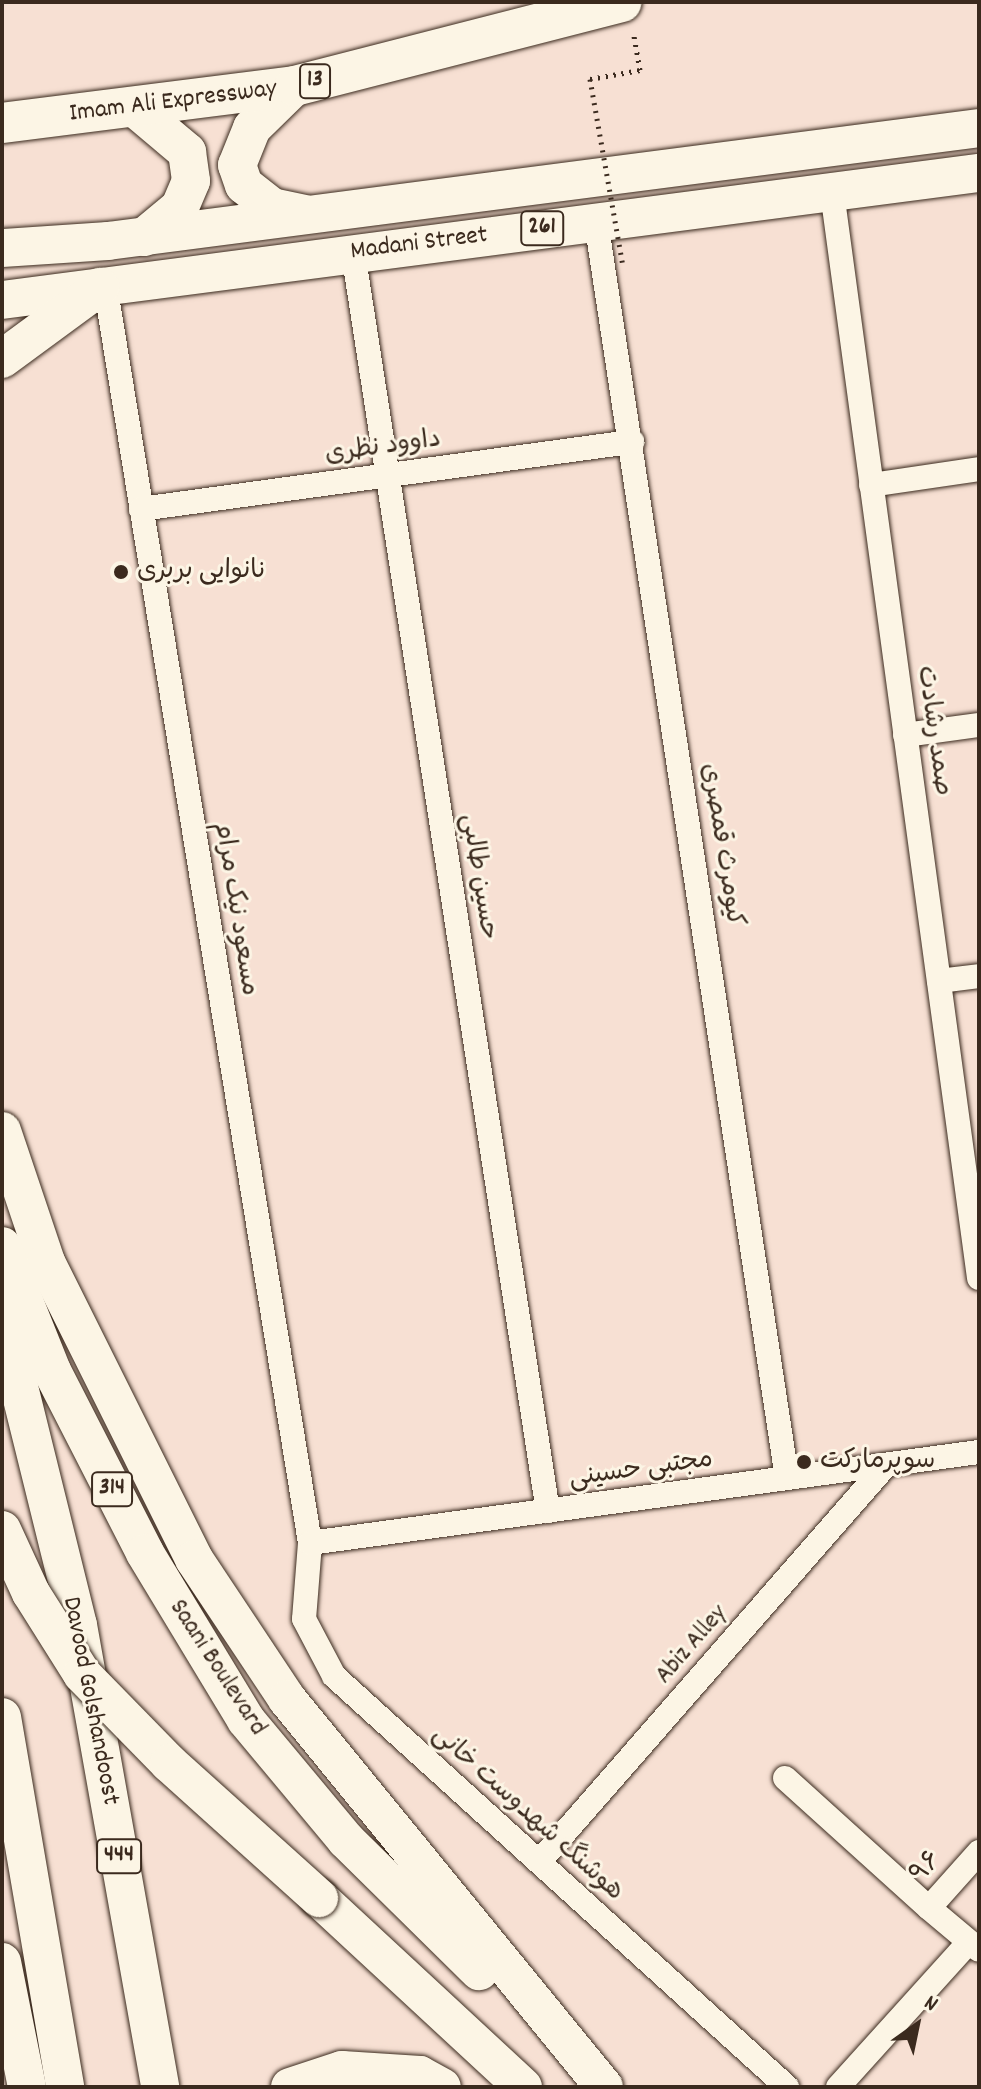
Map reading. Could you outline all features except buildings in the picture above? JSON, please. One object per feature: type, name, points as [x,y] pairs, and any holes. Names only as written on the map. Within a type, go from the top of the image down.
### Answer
[{"type":"highway","name":"Imam Ali Expressway","points":[[2,123],[136,109],[295,86],[621,2]]},
{"type":"main road","points":[[295,86],[252,128],[237,165],[244,185],[272,207],[312,215]]},
{"type":"main road","points":[[136,109],[187,152],[191,181],[180,207],[144,237]]},
{"type":"main road","name":"Madani Street","points":[[2,248],[144,237],[979,128]]},
{"type":"main road","name":"Madani Street","points":[[2,300],[105,284],[979,173]]},
{"type":"main road","points":[[2,359],[105,284]]},
{"type":"main road","points":[[2,1131],[46,1262],[194,1559],[287,1699],[603,2087]]},
{"type":"main road","name":"Saani Boulevard","points":[[2,1246],[52,1371],[138,1539],[246,1720],[346,1840],[603,2087]]},
{"type":"main road","name":"Davood Golshandoost","points":[[2,1318],[78,1625],[160,2087]]},
{"type":"main road","points":[[2,1530],[31,1593],[82,1674],[169,1763],[523,2087]]},
{"type":"main road","points":[[2,1717],[65,2087]]},
{"type":"main road","points":[[2,1962],[27,2087]]},
{"type":"main road","points":[[301,2085],[342,2070],[420,2075],[442,2087]]},
{"type":"street","name":"صمد رشادت","points":[[832,192],[975,1224],[979,1278]]},
{"type":"street","name":"کیومرث قمصری","points":[[596,221],[787,1478]]},
{"type":"street","name":"حسین طالبی","points":[[353,252],[548,1511]]},
{"type":"street","name":"مسعود نیک مرام","points":[[105,284],[310,1543]]},
{"type":"street","name":"داوود نظری","points":[[141,509],[632,442]]},
{"type":"street","points":[[871,485],[979,469]]},
{"type":"street","points":[[905,735],[979,725]]},
{"type":"street","points":[[939,981],[979,976]]},
{"type":"street","name":"مجتبی حسینی","points":[[310,1543],[979,1452]]},
{"type":"street","name":"Abiz Alley","points":[[539,1862],[886,1465]]},
{"type":"street","name":"هوشنگ شهدوست خانی","points":[[310,1543],[304,1619],[334,1676],[787,2087]]},
{"type":"street","points":[[785,1778],[929,1908]]},
{"type":"street","name":"۹۶","points":[[974,1946],[929,1908],[979,1852]]},
{"type":"street","points":[[838,2087],[974,1946]]},
{"type":"path","points":[[623,266],[590,79],[640,70]]},
{"type":"place","name":"نانوایی بربری","points":[[121,572]]},
{"type":"place","name":"سوپرمارکت","points":[[804,1462]]}]
